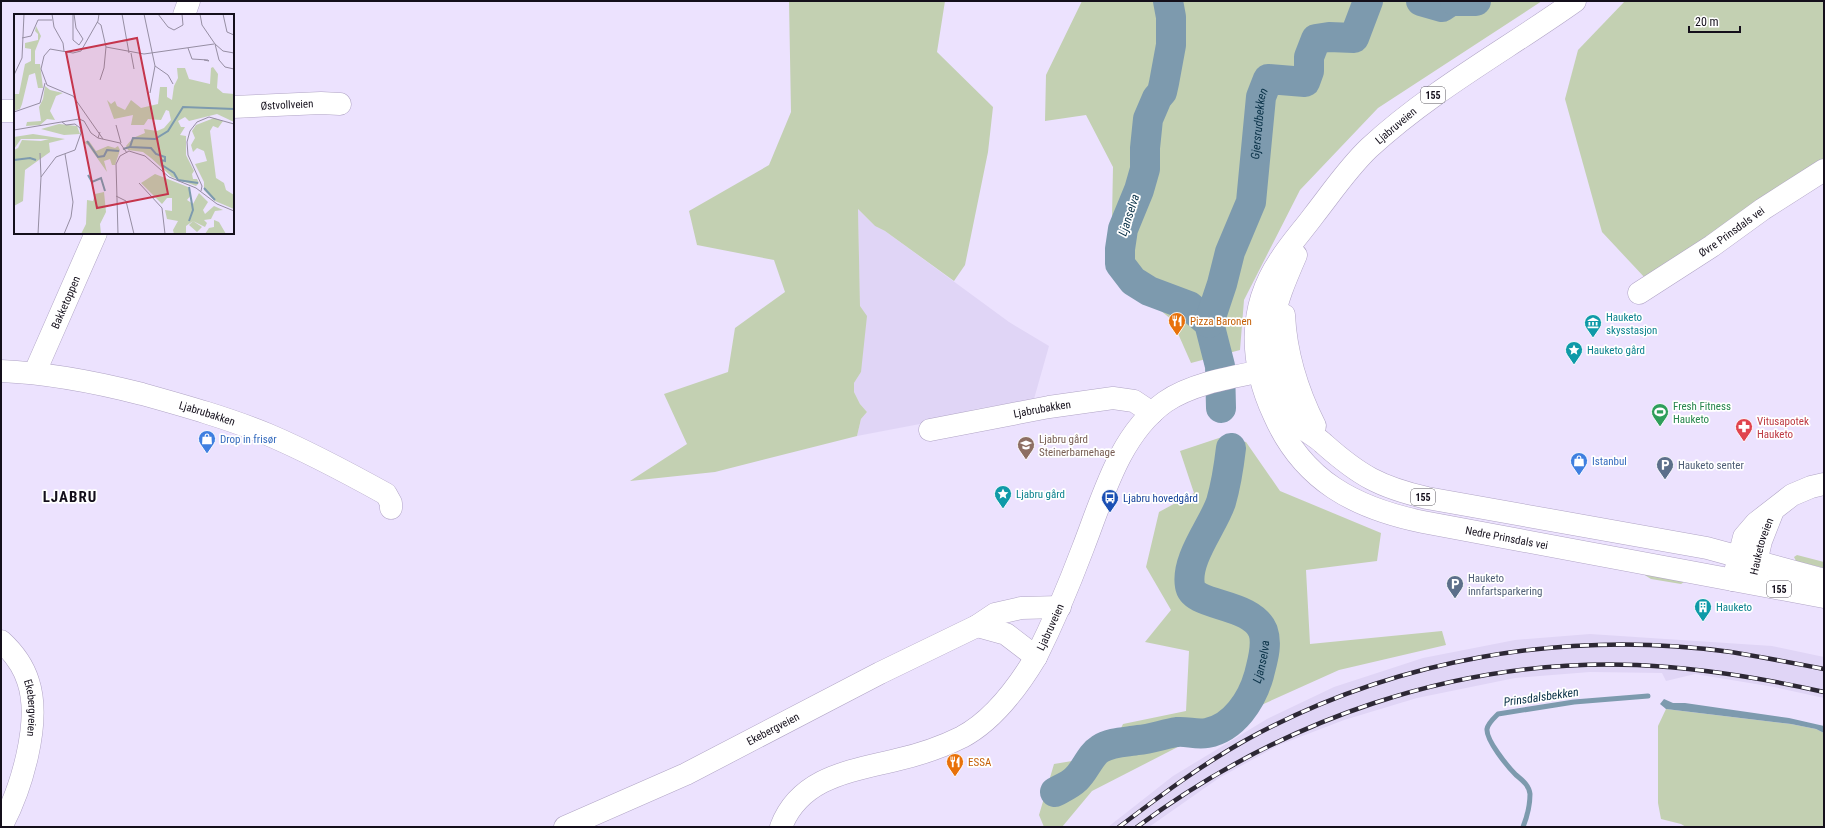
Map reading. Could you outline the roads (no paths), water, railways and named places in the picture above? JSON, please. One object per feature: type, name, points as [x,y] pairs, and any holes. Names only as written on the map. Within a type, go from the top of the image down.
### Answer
[{"type":"main road","points":[[184,14],[189,1]]},
{"type":"main road","name":"Ljabruveien","points":[[1267,370],[1255,344],[1255,332],[1265,290],[1278,261],[1350,168],[1368,149],[1396,124],[1448,84],[1575,1]]},
{"type":"main road","name":"Østvollveien","points":[[234,107],[322,103],[340,104]]},
{"type":"main road","points":[[1,111],[14,111]]},
{"type":"main road","name":"Øvre Prinsdals vei","points":[[1639,293],[1712,246],[1763,209],[1824,170]]},
{"type":"main road","name":"Ljabruveien","points":[[1267,370],[1274,310],[1314,216]]},
{"type":"main road","name":"Bakketoppen","points":[[35,372],[96,234]]},
{"type":"main road","name":"Ljabruveien","points":[[1283,286],[1285,331],[1290,361],[1302,400],[1323,443]]},
{"type":"main road","name":"Ljabruveien","points":[[781,827],[786,816],[797,800],[818,783],[841,773],[920,753],[962,736],[988,718],[1004,701],[1036,657],[1060,607],[1119,460],[1134,434],[1152,413],[1166,401],[1180,393],[1206,384],[1267,370]]},
{"type":"main road","name":"155","points":[[1267,370],[1287,404],[1296,423],[1323,443],[1346,464],[1366,477],[1401,491],[1597,530],[1707,548],[1824,580]]},
{"type":"main road","name":"Nedre Prinsdals vei","points":[[1267,370],[1265,394],[1280,429],[1294,449],[1322,479],[1353,500],[1375,510],[1407,519],[1824,597]]},
{"type":"main road","name":"Ljabrubakken","points":[[1,371],[35,372],[89,381],[188,406],[268,435],[308,453],[386,494],[391,503],[391,508]]},
{"type":"main road","name":"Ljabrubakken","points":[[930,430],[1049,407],[1113,398],[1134,401],[1152,413]]},
{"type":"main road","name":"Hauketoveien","points":[[1742,582],[1747,558],[1761,541],[1773,510],[1792,495],[1811,487],[1824,484]]},
{"type":"main road","name":"Ekebergveien","points":[[565,827],[681,777],[880,674],[977,626],[995,614],[1021,608],[1060,607]]},
{"type":"main road","points":[[977,626],[1006,634],[1036,657]]},
{"type":"main road","name":"Ekebergveien","points":[[1,641],[16,657],[25,674],[31,692],[32,711],[31,735],[22,771],[13,799],[1,827]]},
{"type":"water","points":[[1664,699],[1673,703],[1685,703],[1789,718],[1824,726],[1824,733],[1816,729],[1791,724],[1666,709],[1660,704]]},
{"type":"waterway","name":"Ljanselva","points":[[1168,1],[1171,17],[1171,45],[1162,92],[1157,98],[1148,119],[1145,148],[1145,169],[1139,190],[1123,229],[1120,249],[1120,264],[1133,281],[1149,291],[1189,306],[1209,323],[1220,366],[1221,408]]},
{"type":"waterway","name":"Gjersrudbekken","points":[[1209,323],[1222,284],[1230,252],[1251,202],[1261,97],[1268,79],[1305,82],[1309,71],[1309,57],[1316,39],[1329,37],[1354,38],[1368,1]]},
{"type":"waterway","name":"Gjersrudbekken","points":[[1421,1],[1442,7],[1451,1]]},
{"type":"waterway","name":"Gjersrudbekken","points":[[1455,1],[1476,1]]},
{"type":"waterway","name":"Ljanselva","points":[[1055,792],[1069,785],[1076,779],[1093,755],[1104,747],[1177,732],[1207,733],[1217,730],[1226,725],[1240,712],[1252,694],[1259,675],[1264,653],[1265,642],[1263,631],[1257,622],[1247,615],[1201,598],[1194,593],[1190,586],[1192,565],[1196,554],[1221,502],[1231,448]]},
{"type":"waterway","name":"Prinsdalsbekken","points":[[1523,827],[1529,807],[1530,794],[1525,783],[1516,775],[1490,740],[1487,729],[1493,719],[1498,714],[1574,702],[1648,696]]},
{"type":"railway","points":[[1119,827],[1197,770],[1246,740],[1302,712],[1361,689],[1421,670],[1482,657],[1544,648],[1606,645],[1669,646],[1731,652],[1824,669]]},
{"type":"railway","points":[[1137,827],[1192,789],[1251,756],[1311,727],[1374,703],[1438,685],[1503,672],[1570,666],[1661,666],[1731,674],[1824,692]]},
{"type":"place","name":"Pizza Baronen","points":[[1177,336]]},
{"type":"place","name":"Hauketo skysstasjon","points":[[1593,338]]},
{"type":"place","name":"Hauketo gård","points":[[1574,365]]},
{"type":"place","name":"Fresh Fitness Hauketo","points":[[1660,427]]},
{"type":"place","name":"Vitusapotek Hauketo","points":[[1744,442]]},
{"type":"place","name":"Drop in frisør","points":[[207,454]]},
{"type":"place","name":"Ljabru gård Steinerbarnehage","points":[[1026,460]]},
{"type":"place","name":"Istanbul","points":[[1579,476]]},
{"type":"place","name":"Hauketo senter","points":[[1665,480]]},
{"type":"place","name":"Ljabru gård","points":[[1003,509]]},
{"type":"place","name":"Ljabru hovedgård","points":[[1110,513]]},
{"type":"place","name":"Hauketo innfartsparkering","points":[[1455,599]]},
{"type":"place","name":"Hauketo","points":[[1703,622]]},
{"type":"place","name":"ESSA","points":[[955,777]]},
{"type":"district","name":"LJABRU","points":[[70,497]]}]
